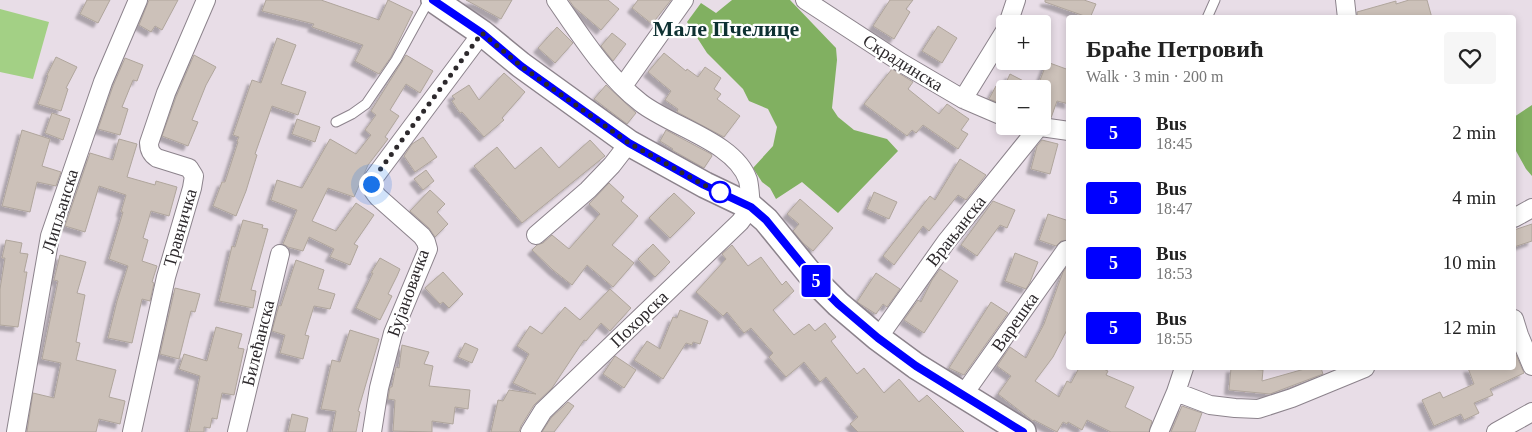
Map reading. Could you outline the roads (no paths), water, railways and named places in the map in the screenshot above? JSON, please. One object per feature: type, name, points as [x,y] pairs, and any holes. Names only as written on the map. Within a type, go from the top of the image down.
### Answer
[{"type":"street","name":"Липљанска","points":[[16,432],[50,236],[103,82],[138,0]]},
{"type":"street","name":"Травничка","points":[[132,432],[166,277],[194,176],[189,168],[152,155],[149,143],[170,84],[206,0]]},
{"type":"street","points":[[434,0],[482,33],[521,66],[629,143],[704,185],[751,207],[766,220],[819,285],[878,338],[916,366],[1023,432]]},
{"type":"street","points":[[556,0],[600,60],[641,103],[659,115],[718,146],[739,164],[748,181],[751,207]]},
{"type":"street","points":[[623,86],[684,0]]},
{"type":"street","name":"Скрадинска","points":[[805,0],[900,62],[963,100],[996,113]]},
{"type":"street","points":[[1011,15],[1016,0]]},
{"type":"street","points":[[1345,0],[1347,15]]},
{"type":"street","name":"Бујановачка","points":[[372,432],[379,388],[393,333],[428,249],[422,236],[378,197],[372,190],[371,184],[482,33]]},
{"type":"street","points":[[963,100],[996,46]]},
{"type":"street","points":[[1051,129],[1066,131]]},
{"type":"street","name":"Врањанска","points":[[878,338],[946,242],[1030,135]]},
{"type":"street","points":[[536,235],[588,190],[629,143]]},
{"type":"street","name":"Похорска","points":[[530,432],[543,411],[740,222],[751,207]]},
{"type":"street","points":[[1516,217],[1532,208]]},
{"type":"street","name":"Варешка","points":[[963,394],[1066,250]]},
{"type":"street","name":"Билећанска","points":[[237,432],[280,254]]},
{"type":"street","points":[[1516,327],[1532,366]]},
{"type":"street","points":[[1159,432],[1183,370]]},
{"type":"street","points":[[1176,392],[1210,404],[1258,409],[1292,398],[1360,370]]},
{"type":"street","points":[[1496,432],[1532,412]]},
{"type":"lane","points":[[336,122],[366,104],[396,60],[429,0]]},
{"type":"lane","points":[[1208,15],[1215,0]]},
{"type":"district","name":"Мале Пчелице","points":[[726,28]]}]
